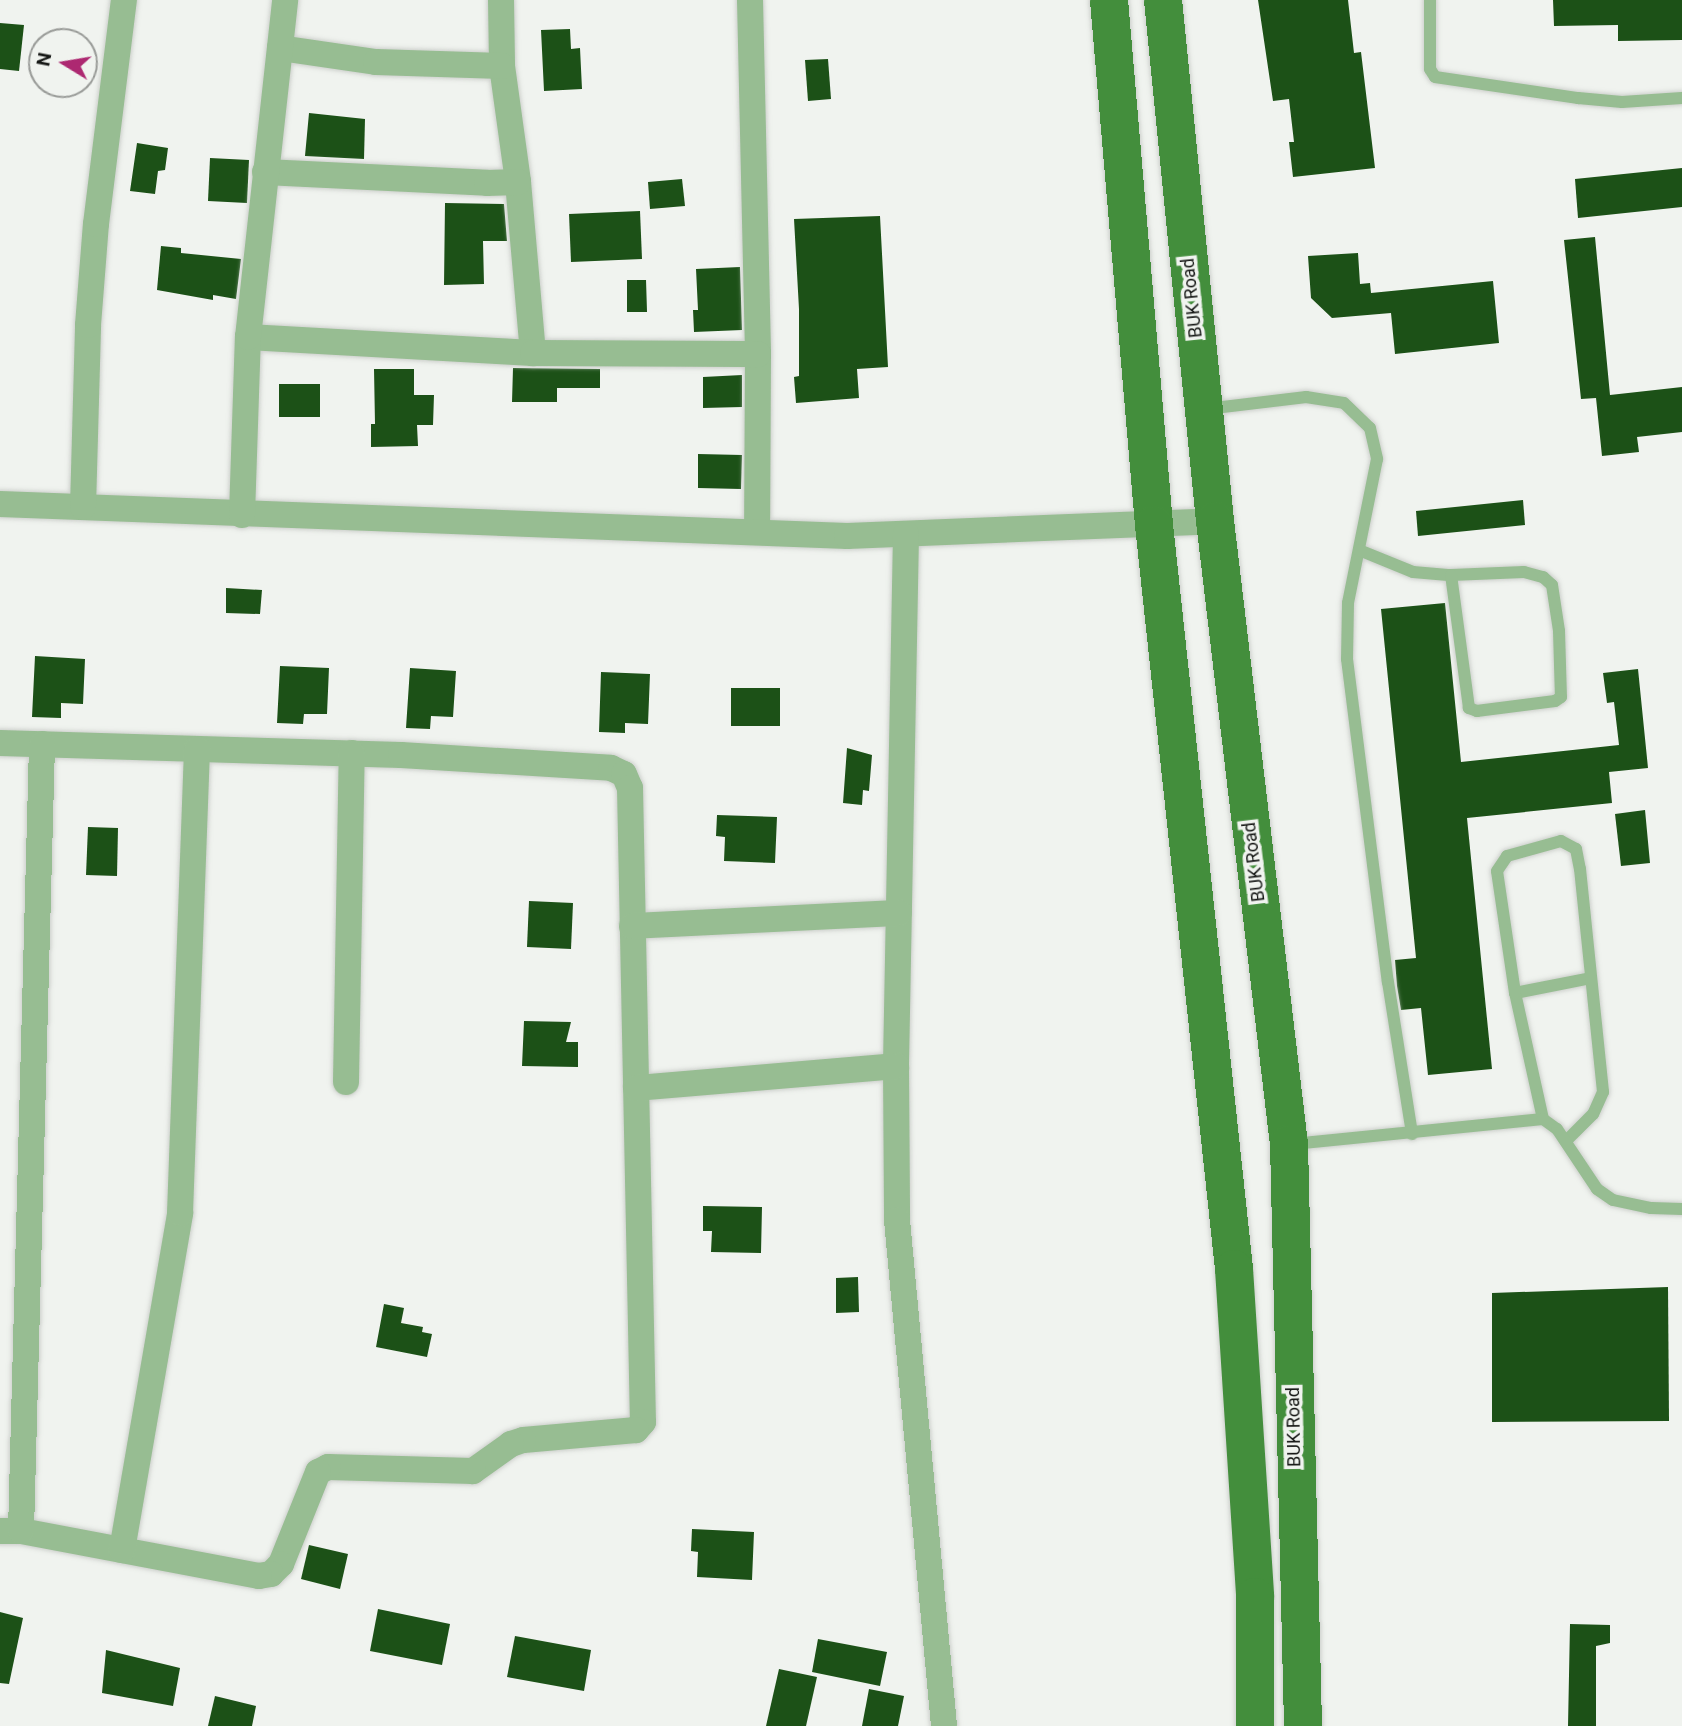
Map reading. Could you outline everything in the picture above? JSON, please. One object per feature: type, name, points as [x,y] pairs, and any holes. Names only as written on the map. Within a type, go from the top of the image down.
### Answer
[{"type":"main road","points":[[1109,0],[1154,525],[1234,1269],[1255,1597],[1255,1726]]},
{"type":"main road","name":"BUK Road","points":[[1163,0],[1215,521],[1289,1144],[1303,1726]]},
{"type":"street","points":[[83,507],[88,325],[96,224],[124,0]]},
{"type":"street","points":[[242,515],[248,337],[285,0]]},
{"type":"street","points":[[501,0],[502,66],[518,182],[533,353]]},
{"type":"street","points":[[750,0],[758,355],[757,532]]},
{"type":"street","points":[[280,48],[376,62],[502,66]]},
{"type":"street","points":[[265,172],[487,183],[518,182]]},
{"type":"street","points":[[248,337],[533,353],[758,355]]},
{"type":"street","points":[[0,504],[847,536],[1215,521]]},
{"type":"street","points":[[906,534],[896,1066],[897,1220],[944,1726]]},
{"type":"street","points":[[0,743],[42,744],[197,749],[352,753],[611,768],[624,774],[630,788],[643,1422],[636,1430],[523,1440],[511,1444],[473,1471],[328,1467],[318,1472],[281,1564],[271,1574],[259,1576],[10,1531],[42,744]]},
{"type":"street","points":[[122,1550],[180,1213],[197,749]]},
{"type":"street","points":[[346,1082],[352,753]]},
{"type":"street","points":[[632,926],[899,913]]},
{"type":"street","points":[[636,1088],[896,1066]]},
{"type":"lane","points":[[1430,0],[1430,69],[1435,77],[1622,102],[1682,98]]},
{"type":"lane","points":[[1203,409],[1306,397],[1344,403],[1370,428],[1377,459],[1348,603],[1348,659],[1388,982],[1412,1134]]},
{"type":"lane","points":[[1359,550],[1413,572],[1451,575],[1524,572],[1543,577],[1552,585],[1559,631],[1561,697],[1555,701],[1477,711],[1469,708],[1451,575]]},
{"type":"lane","points":[[1566,1141],[1593,1114],[1603,1092],[1576,849],[1561,841],[1507,856],[1497,871],[1515,993],[1543,1119],[1557,1129],[1597,1189],[1613,1200],[1651,1208],[1682,1209]]},
{"type":"lane","points":[[1515,993],[1591,978]]},
{"type":"lane","points":[[1289,1144],[1543,1119]]},
{"type":"building","points":[[1258,0],[1348,0],[1354,53],[1361,52],[1375,168],[1293,177],[1289,142],[1294,142],[1289,99],[1273,101]]},
{"type":"building","points":[[1553,0],[1682,0],[1682,40],[1618,41],[1618,25],[1554,26]]},
{"type":"building","points":[[0,23],[24,25],[19,71],[0,69]]},
{"type":"building","points":[[570,29],[571,49],[580,48],[582,89],[544,91],[541,30]]},
{"type":"building","points":[[828,59],[831,99],[808,101],[805,60]]},
{"type":"building","points":[[309,113],[365,119],[364,159],[305,156]]},
{"type":"building","points":[[137,143],[168,148],[165,170],[158,171],[155,194],[130,191]]},
{"type":"building","points":[[210,158],[249,160],[247,203],[208,201]]},
{"type":"building","points":[[1682,168],[1682,207],[1578,218],[1575,179]]},
{"type":"building","points":[[682,179],[685,206],[650,209],[648,182]]},
{"type":"building","points":[[445,203],[504,204],[507,241],[483,241],[484,284],[444,285]]},
{"type":"building","points":[[640,211],[642,259],[571,262],[569,214]]},
{"type":"building","points":[[880,216],[888,367],[857,369],[859,398],[796,403],[794,377],[799,376],[799,309],[794,219]]},
{"type":"building","points":[[1595,237],[1610,395],[1682,387],[1682,432],[1637,437],[1639,452],[1602,456],[1596,398],[1581,399],[1564,240]]},
{"type":"building","points":[[161,246],[181,248],[181,253],[241,259],[236,299],[213,295],[213,300],[157,290]]},
{"type":"building","points":[[1358,253],[1360,284],[1370,283],[1371,293],[1493,281],[1499,343],[1395,354],[1391,313],[1332,318],[1311,298],[1308,256]]},
{"type":"building","points":[[740,267],[742,330],[694,332],[693,310],[698,310],[696,269]]},
{"type":"building","points":[[627,280],[646,280],[647,312],[627,312]]},
{"type":"building","points":[[513,368],[600,369],[600,388],[557,388],[557,402],[512,402]]},
{"type":"building","points":[[374,369],[414,369],[414,395],[434,395],[433,425],[417,425],[418,446],[371,447],[371,424],[375,424]]},
{"type":"building","points":[[742,375],[742,407],[703,408],[703,377]]},
{"type":"building","points":[[279,384],[320,384],[320,417],[279,417]]},
{"type":"building","points":[[698,454],[742,455],[741,489],[698,488]]},
{"type":"building","points":[[1523,500],[1525,525],[1418,536],[1416,511]]},
{"type":"building","points":[[226,588],[262,590],[260,614],[226,613]]},
{"type":"building","points":[[1445,603],[1461,762],[1619,745],[1614,702],[1607,703],[1603,673],[1638,669],[1648,768],[1609,772],[1612,803],[1467,818],[1492,1069],[1428,1075],[1421,1008],[1401,1010],[1397,986],[1395,960],[1416,958],[1381,609]]},
{"type":"building","points":[[35,656],[85,659],[83,704],[61,703],[61,718],[32,717]]},
{"type":"building","points":[[280,666],[329,668],[327,714],[304,714],[303,724],[277,723]]},
{"type":"building","points":[[410,668],[456,671],[453,717],[431,716],[430,729],[406,728]]},
{"type":"building","points":[[601,672],[650,674],[648,724],[625,723],[625,733],[599,732]]},
{"type":"building","points":[[731,688],[780,688],[780,726],[731,726]]},
{"type":"building","points":[[847,748],[872,755],[869,791],[863,790],[862,805],[843,803]]},
{"type":"building","points":[[1645,810],[1650,863],[1621,866],[1615,814]]},
{"type":"building","points":[[717,815],[777,817],[775,863],[724,861],[725,837],[716,836]]},
{"type":"building","points":[[88,827],[118,828],[117,876],[86,875]]},
{"type":"building","points":[[529,901],[573,903],[571,949],[527,947]]},
{"type":"building","points":[[524,1021],[571,1022],[566,1042],[578,1042],[578,1067],[522,1066]]},
{"type":"building","points":[[703,1206],[762,1207],[761,1253],[711,1252],[712,1231],[703,1231]]},
{"type":"building","points":[[858,1277],[859,1312],[836,1313],[836,1278]]},
{"type":"building","points":[[1668,1287],[1669,1421],[1492,1422],[1492,1293]]},
{"type":"building","points":[[384,1304],[404,1308],[401,1323],[423,1327],[422,1332],[432,1334],[427,1357],[376,1347]]},
{"type":"building","points":[[692,1529],[754,1532],[752,1580],[697,1577],[698,1552],[691,1551]]},
{"type":"building","points":[[309,1545],[348,1554],[340,1589],[301,1579]]},
{"type":"building","points":[[378,1609],[450,1624],[442,1665],[370,1651]]},
{"type":"building","points":[[0,1612],[23,1618],[9,1684],[0,1683]]},
{"type":"building","points":[[1570,1624],[1610,1625],[1610,1643],[1596,1646],[1596,1726],[1568,1726]]},
{"type":"building","points":[[515,1636],[591,1650],[584,1691],[507,1677]]},
{"type":"building","points":[[818,1639],[887,1652],[880,1686],[812,1672]]},
{"type":"building","points":[[106,1650],[180,1668],[173,1706],[102,1693]]},
{"type":"building","points":[[779,1669],[817,1677],[806,1726],[766,1726]]},
{"type":"building","points":[[869,1689],[904,1696],[898,1726],[862,1726]]},
{"type":"building","points":[[215,1696],[256,1706],[252,1726],[208,1726]]}]
